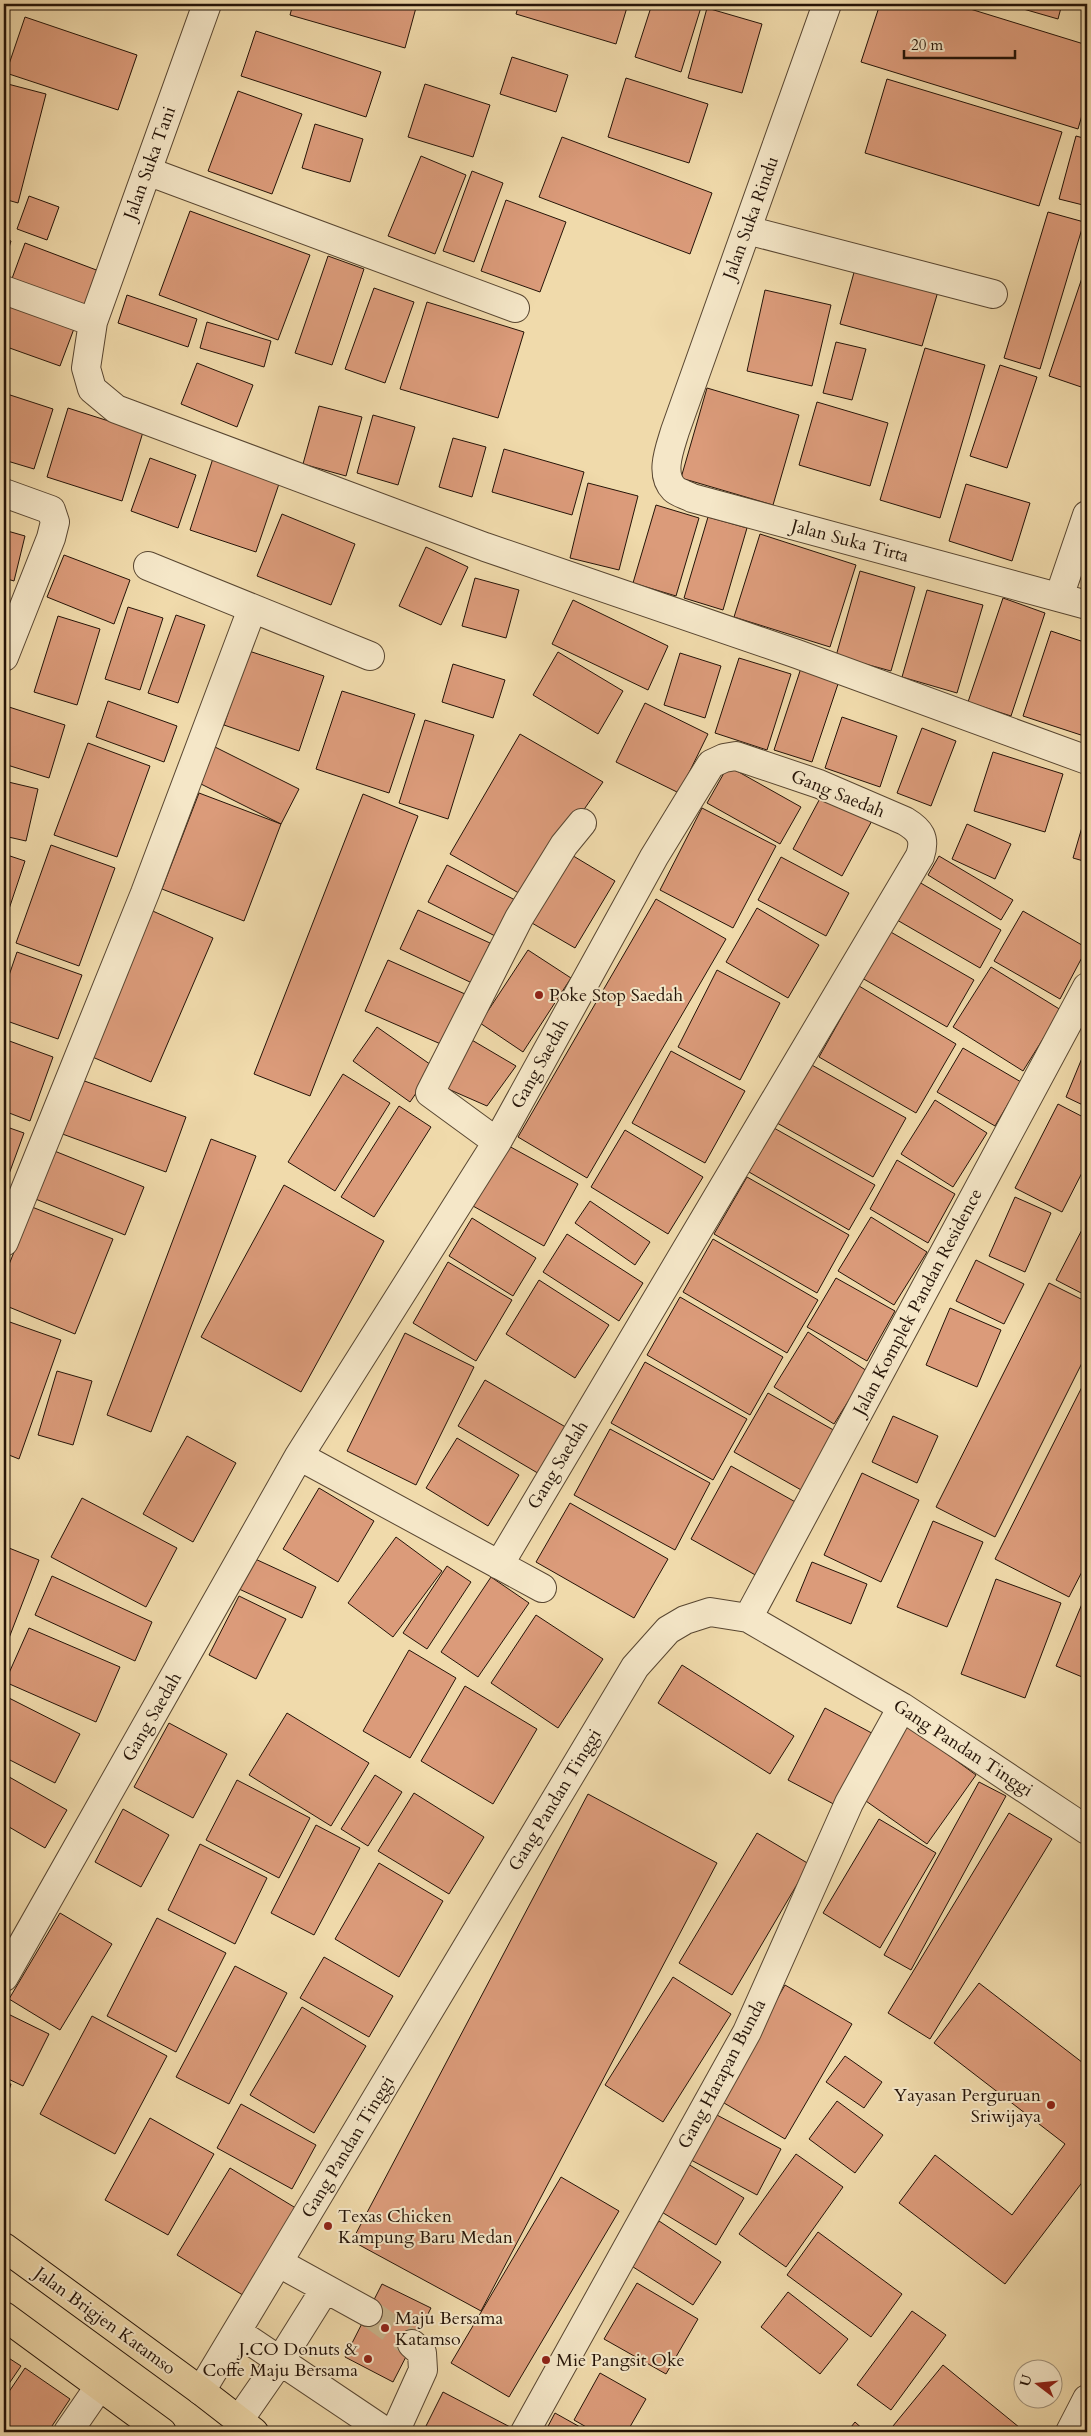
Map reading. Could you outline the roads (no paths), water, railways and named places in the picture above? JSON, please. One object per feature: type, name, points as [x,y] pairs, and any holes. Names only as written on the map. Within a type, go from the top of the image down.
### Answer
[{"type":"main road","name":"Jalan Brigjen Katamso","points":[[4,2248],[247,2426]]},
{"type":"main road","points":[[4,2316],[162,2432]]},
{"type":"street","name":"Jalan Suka Tani","points":[[207,4],[93,322],[86,368],[92,389],[116,410],[485,546],[788,651],[1087,760]]},
{"type":"street","name":"Jalan Suka Rindu","points":[[675,431],[826,4]]},
{"type":"street","points":[[146,171],[515,308]]},
{"type":"street","points":[[747,230],[993,294]]},
{"type":"street","points":[[4,290],[93,322]]},
{"type":"street","name":"Jalan Suka Tirta","points":[[675,431],[666,467],[669,482],[675,490],[692,498],[1087,605]]},
{"type":"street","points":[[4,493],[51,510],[55,522],[51,538],[4,657]]},
{"type":"street","points":[[1059,597],[1087,515]]},
{"type":"street","points":[[148,566],[370,656]]},
{"type":"street","points":[[4,1242],[145,893],[252,609]]},
{"type":"street","name":"Gang Saedah","points":[[4,1977],[299,1456],[497,1142],[654,857],[711,764],[724,758],[736,756],[819,784],[905,821],[916,828],[922,836],[924,846],[920,856],[499,1565]]},
{"type":"street","points":[[497,1142],[430,1093],[519,918],[564,846],[582,823]]},
{"type":"street","name":"Jalan Komplek Pandan Residence","points":[[748,1618],[1087,987]]},
{"type":"street","points":[[299,1456],[542,1588]]},
{"type":"street","name":"Gang Pandan Tinggi","points":[[201,2391],[635,1667],[668,1630],[685,1620],[710,1612],[748,1618],[902,1707],[1087,1830]]},
{"type":"street","name":"Gang Harapan Bunda","points":[[525,2432],[747,2032],[849,1803],[902,1707]]},
{"type":"street","points":[[279,2263],[368,2312]]},
{"type":"street","points":[[247,2426],[280,2362],[325,2289]]},
{"type":"street","points":[[236,2332],[386,2432]]},
{"type":"street","points":[[395,2432],[423,2370],[422,2353],[412,2344]]},
{"type":"street","points":[[68,2432],[99,2387]]},
{"type":"street","points":[[1070,2432],[1087,2399]]},
{"type":"tunnel","points":[[368,2312],[412,2344]]},
{"type":"place","name":"Poke Stop Saedah","points":[[539,995]]},
{"type":"place","name":"Yayasan Perguruan Sriwijaya","points":[[1051,2105]]},
{"type":"place","name":"Texas Chicken Kampung Baru Medan","points":[[328,2226]]},
{"type":"place","name":"Maju Bersama Katamso","points":[[385,2328]]},
{"type":"place","name":"J.CO Donuts & Coffe Maju Bersama","points":[[368,2359]]},
{"type":"place","name":"Mie Pangsit Oke","points":[[546,2360]]}]
